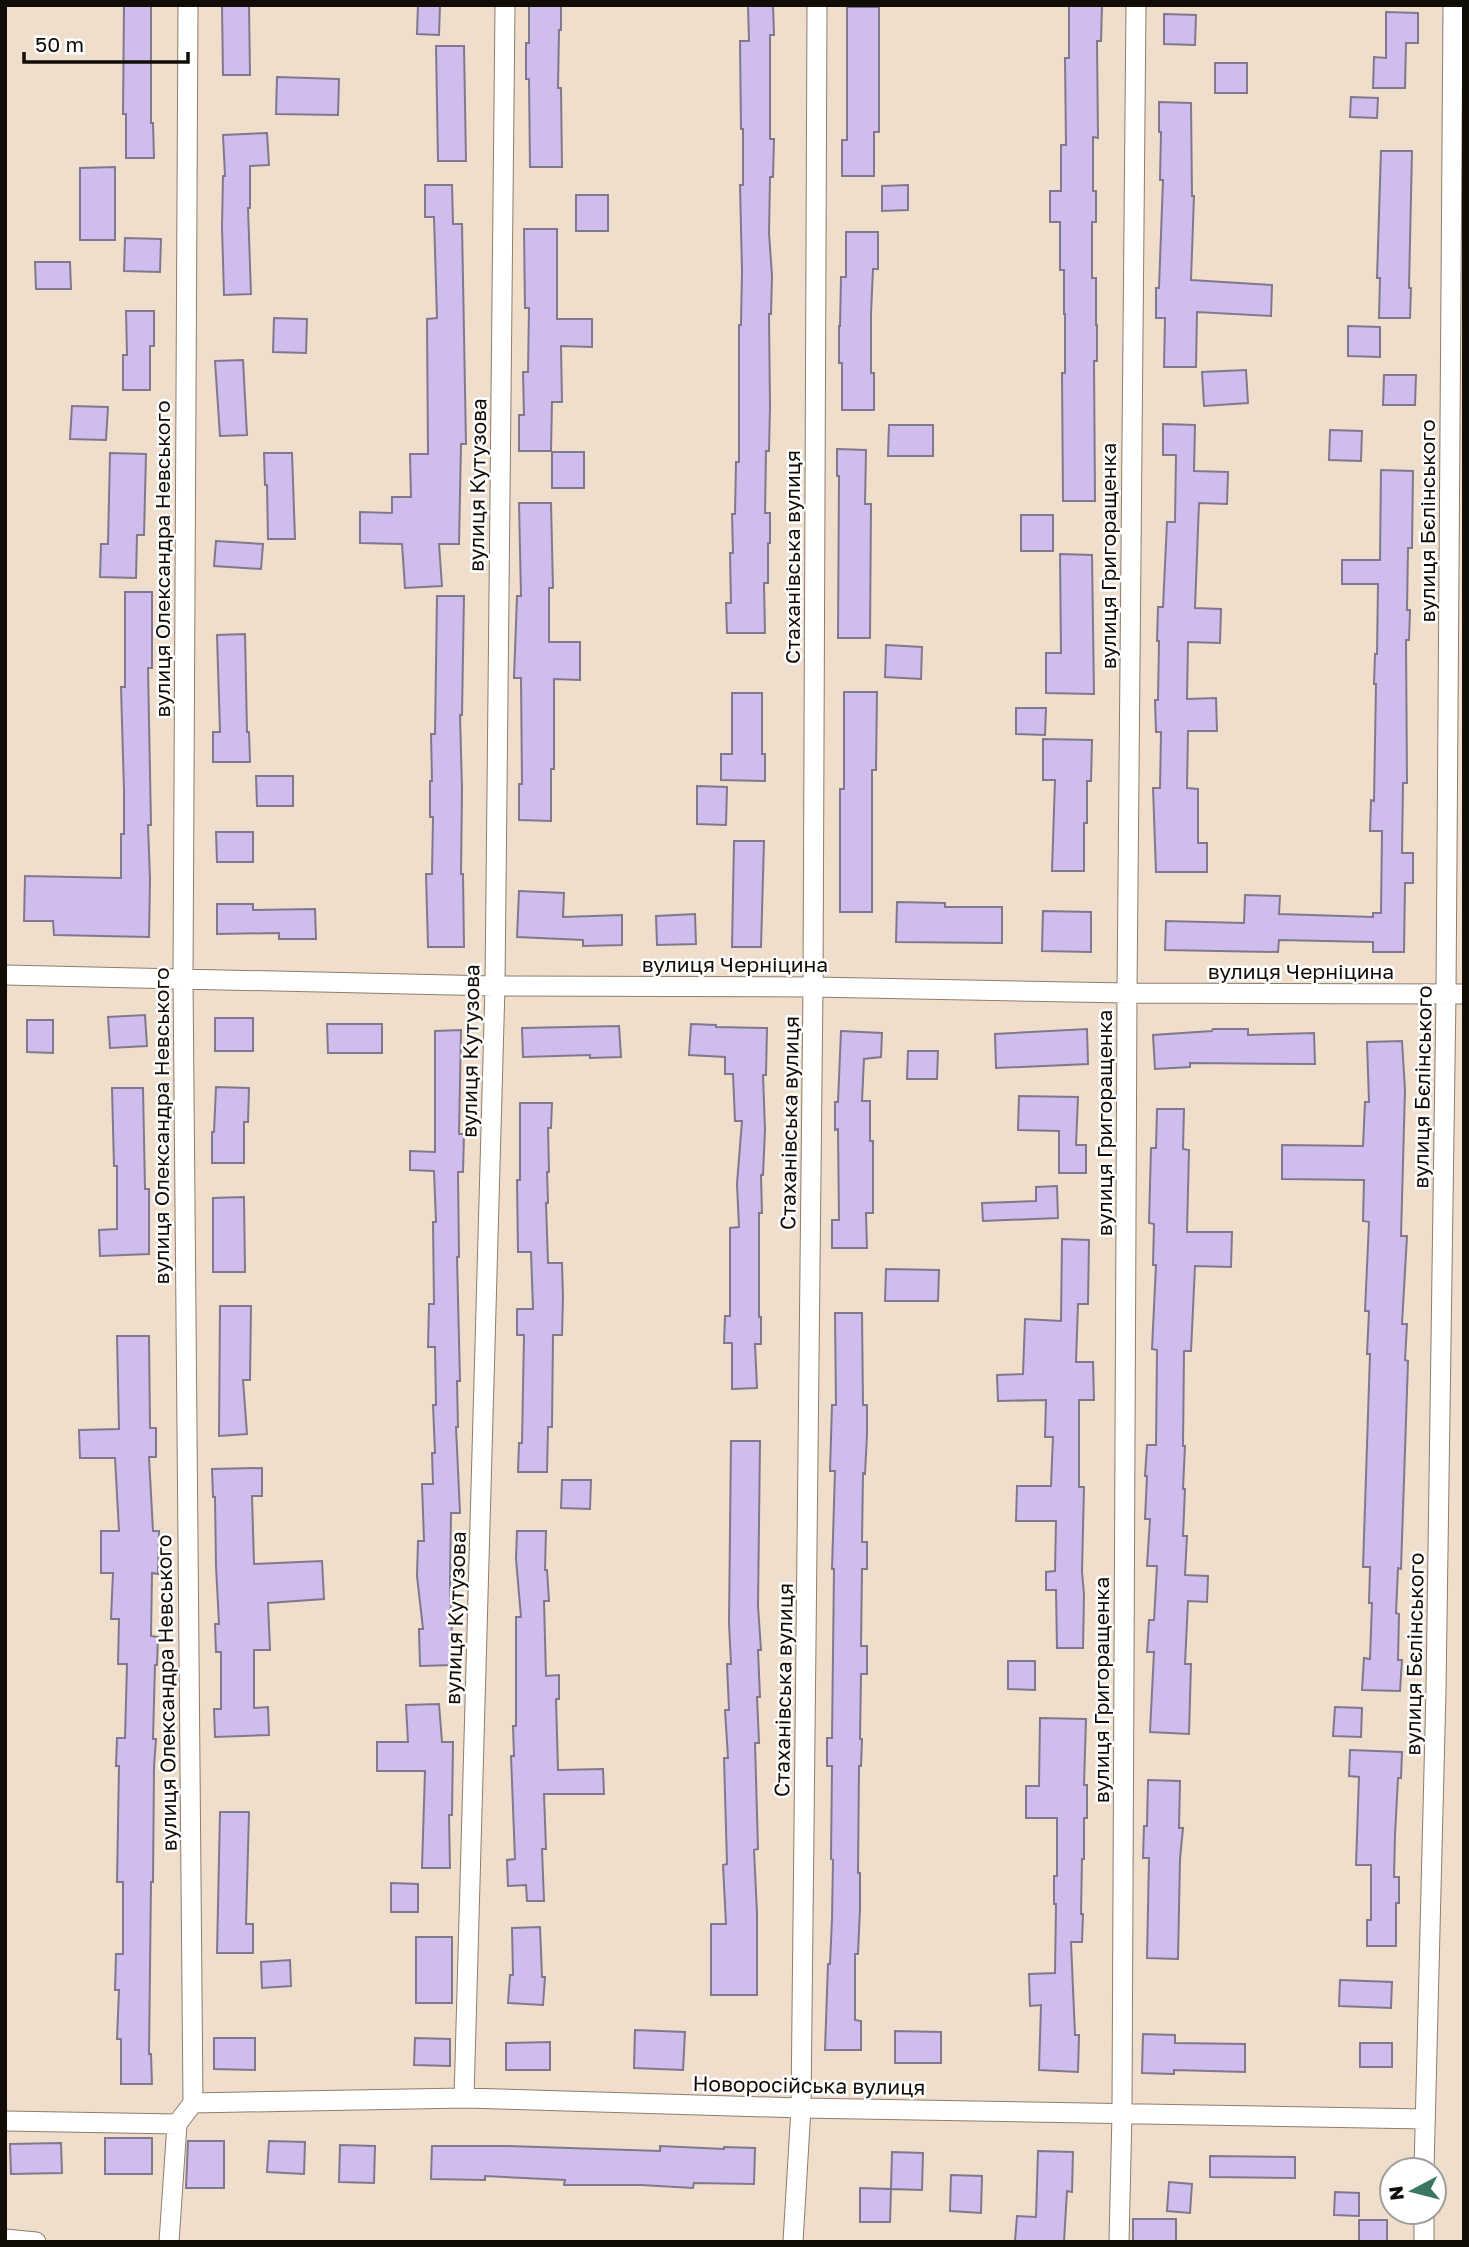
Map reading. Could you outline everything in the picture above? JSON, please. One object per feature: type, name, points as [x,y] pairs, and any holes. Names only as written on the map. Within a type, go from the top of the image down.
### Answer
[{"type":"street","name":"вулиця Олександра Невського","points":[[188,5],[183,979],[193,2103]]},
{"type":"street","name":"вулиця Кутузова","points":[[464,2098],[495,986],[505,5]]},
{"type":"street","name":"Стаханівська вулиця","points":[[793,2242],[801,2108],[813,987],[817,5]]},
{"type":"street","name":"вулиця Григоращенка","points":[[1119,2242],[1136,5]]},
{"type":"street","name":"вулиця Бєлінського","points":[[1424,2156],[1455,994],[1453,5]]},
{"type":"street","name":"вулиця Черніцина","points":[[5,975],[495,986],[1455,994]]},
{"type":"street","name":"Новоросійська вулиця","points":[[193,2103],[464,2098],[801,2108],[1425,2119]]},
{"type":"street","points":[[169,2242],[177,2124],[193,2103]]},
{"type":"street","points":[[5,2121],[177,2124]]},
{"type":"street","points":[[5,2239],[36,2242]]},
{"type":"building","points":[[124,5],[151,5],[151,123],[154,158],[126,158],[126,114],[123,114]]},
{"type":"building","points":[[222,5],[249,5],[250,75],[223,75]]},
{"type":"building","points":[[418,5],[440,5],[439,35],[417,34]]},
{"type":"building","points":[[529,5],[561,5],[558,88],[561,88],[562,167],[530,167],[529,79],[526,79]]},
{"type":"building","points":[[748,5],[773,5],[774,35],[770,35],[770,139],[774,139],[769,233],[772,276],[769,314],[770,407],[765,513],[770,513],[770,543],[768,583],[764,583],[765,633],[727,633],[726,603],[731,603],[732,514],[735,514],[736,462],[739,462],[739,325],[742,271],[740,185],[743,185],[740,41],[749,41]]},
{"type":"building","points":[[1069,5],[1102,5],[1101,41],[1097,41],[1098,138],[1093,137],[1096,222],[1092,222],[1092,278],[1096,278],[1097,325],[1097,361],[1094,361],[1095,501],[1063,501],[1064,270],[1060,270],[1060,222],[1050,222],[1050,191],[1061,191],[1061,145],[1066,145],[1065,58],[1069,58]]},
{"type":"building","points":[[847,7],[879,7],[879,132],[874,132],[874,176],[842,176],[842,140],[847,140]]},
{"type":"building","points":[[1386,12],[1418,13],[1418,43],[1406,43],[1405,88],[1373,88],[1374,57],[1386,58]]},
{"type":"building","points":[[1164,14],[1196,15],[1195,45],[1164,44]]},
{"type":"building","points":[[436,46],[464,46],[466,161],[438,161]]},
{"type":"building","points":[[1215,63],[1247,63],[1247,93],[1215,93]]},
{"type":"building","points":[[277,77],[339,79],[338,115],[276,114]]},
{"type":"building","points":[[1351,97],[1378,98],[1377,118],[1350,117]]},
{"type":"building","points":[[1159,102],[1191,103],[1194,196],[1191,280],[1272,285],[1271,316],[1197,312],[1196,367],[1164,367],[1165,318],[1156,318],[1163,180],[1160,180]]},
{"type":"building","points":[[267,133],[269,165],[250,166],[248,208],[251,294],[224,295],[223,135]]},
{"type":"building","points":[[1381,151],[1412,151],[1410,318],[1379,318],[1380,278],[1377,278]]},
{"type":"building","points":[[115,167],[115,240],[80,240],[80,168]]},
{"type":"building","points":[[425,185],[452,185],[453,224],[462,224],[466,444],[461,444],[459,544],[439,544],[442,586],[405,588],[402,544],[360,543],[360,512],[392,513],[392,497],[411,497],[410,454],[428,454],[427,319],[437,318],[434,217],[425,217]]},
{"type":"building","points":[[908,185],[908,210],[882,211],[882,186]]},
{"type":"building","points":[[576,195],[608,195],[608,231],[576,231]]},
{"type":"building","points":[[524,229],[557,229],[557,319],[592,319],[592,347],[561,346],[562,402],[552,402],[551,451],[519,451],[519,415],[524,415],[523,372],[528,372],[529,308],[525,308]]},
{"type":"building","points":[[846,232],[878,232],[878,269],[873,269],[871,314],[874,410],[842,410],[839,326],[841,277],[846,277]]},
{"type":"building","points":[[125,238],[161,239],[160,272],[124,271]]},
{"type":"building","points":[[35,262],[70,262],[71,289],[36,289]]},
{"type":"building","points":[[126,311],[154,311],[154,346],[150,346],[150,390],[123,390],[123,355],[127,355]]},
{"type":"building","points":[[274,318],[307,319],[306,353],[273,352]]},
{"type":"building","points":[[1348,326],[1380,327],[1380,357],[1348,356]]},
{"type":"building","points":[[243,360],[247,435],[220,436],[215,361]]},
{"type":"building","points":[[1246,370],[1248,403],[1204,406],[1202,372]]},
{"type":"building","points":[[1384,375],[1416,375],[1415,405],[1383,405]]},
{"type":"building","points":[[72,406],[108,407],[106,440],[70,439]]},
{"type":"building","points":[[1163,424],[1195,425],[1194,471],[1228,472],[1227,504],[1199,503],[1195,608],[1221,609],[1220,643],[1188,642],[1187,699],[1216,698],[1217,731],[1188,731],[1187,788],[1198,789],[1198,843],[1207,843],[1207,872],[1156,872],[1153,788],[1160,788],[1161,732],[1156,732],[1155,700],[1158,700],[1158,607],[1163,607],[1167,522],[1175,522],[1176,455],[1163,455]]},
{"type":"building","points":[[889,425],[933,425],[933,456],[888,456]]},
{"type":"building","points":[[1330,430],[1362,431],[1361,461],[1329,460]]},
{"type":"building","points":[[837,449],[866,450],[865,504],[871,504],[870,638],[838,638]]},
{"type":"building","points":[[552,452],[584,452],[584,488],[552,488]]},
{"type":"building","points":[[110,453],[146,454],[144,535],[137,535],[136,578],[100,577],[101,544],[108,544]]},
{"type":"building","points":[[264,453],[292,453],[295,539],[268,539]]},
{"type":"building","points":[[1381,470],[1413,471],[1412,548],[1408,548],[1409,640],[1406,640],[1407,783],[1403,783],[1402,853],[1413,853],[1413,883],[1405,883],[1404,952],[1373,952],[1373,942],[1279,940],[1278,952],[1165,950],[1166,921],[1244,923],[1245,895],[1280,896],[1279,914],[1373,917],[1373,913],[1381,913],[1382,831],[1370,831],[1371,800],[1374,801],[1374,684],[1378,584],[1342,584],[1342,560],[1380,560]]},
{"type":"building","points":[[519,503],[551,503],[553,588],[549,588],[549,642],[580,642],[580,680],[554,679],[551,821],[519,820],[519,784],[522,784],[521,678],[514,678],[517,596],[521,596]]},
{"type":"building","points":[[1021,515],[1053,515],[1053,551],[1021,551]]},
{"type":"building","points":[[216,541],[263,544],[261,569],[214,566]]},
{"type":"building","points":[[1060,554],[1092,555],[1094,694],[1046,693],[1046,653],[1061,653]]},
{"type":"building","points":[[125,592],[152,592],[152,668],[148,668],[151,825],[148,825],[149,937],[54,935],[53,921],[24,921],[25,876],[121,878],[124,791],[121,687],[125,687]]},
{"type":"building","points":[[437,596],[464,596],[460,715],[464,947],[428,947],[426,874],[432,874],[433,817],[430,817],[430,781],[431,734],[435,734]]},
{"type":"building","points":[[245,634],[250,762],[213,762],[213,732],[220,732],[217,635]]},
{"type":"building","points":[[886,645],[922,647],[921,679],[885,677]]},
{"type":"building","points":[[844,692],[877,692],[876,770],[872,770],[872,912],[840,912],[840,789],[844,789]]},
{"type":"building","points":[[732,693],[762,693],[765,781],[721,780],[721,754],[732,754]]},
{"type":"building","points":[[1016,708],[1046,708],[1045,735],[1016,734]]},
{"type":"building","points":[[1043,739],[1092,740],[1091,781],[1087,781],[1087,823],[1084,823],[1084,871],[1052,871],[1055,780],[1043,780]]},
{"type":"building","points":[[256,776],[293,776],[293,806],[257,806]]},
{"type":"building","points":[[697,786],[727,787],[726,825],[697,824]]},
{"type":"building","points":[[216,832],[253,832],[253,862],[217,862]]},
{"type":"building","points":[[734,841],[764,841],[761,947],[732,947]]},
{"type":"building","points":[[519,891],[564,893],[563,917],[622,915],[622,945],[583,946],[583,940],[517,937]]},
{"type":"building","points":[[897,902],[945,903],[945,907],[1002,907],[1002,943],[896,942]]},
{"type":"building","points":[[217,904],[253,904],[253,910],[315,909],[316,939],[279,939],[279,933],[217,934]]},
{"type":"building","points":[[1043,911],[1091,912],[1091,952],[1042,951]]},
{"type":"building","points":[[695,914],[696,944],[657,945],[656,916]]},
{"type":"building","points":[[145,1015],[147,1046],[110,1048],[108,1017]]},
{"type":"building","points":[[215,1018],[253,1018],[253,1051],[215,1051]]},
{"type":"building","points":[[27,1020],[53,1020],[53,1053],[27,1052]]},
{"type":"building","points":[[327,1024],[382,1024],[382,1053],[328,1053]]},
{"type":"building","points":[[691,1024],[767,1028],[766,1075],[763,1075],[765,1130],[761,1175],[762,1213],[759,1213],[761,1344],[755,1344],[757,1388],[732,1389],[732,1343],[724,1343],[725,1316],[730,1316],[730,1228],[739,1227],[737,1184],[742,1121],[735,1121],[733,1074],[725,1074],[725,1057],[689,1055]]},
{"type":"building","points":[[619,1026],[621,1057],[523,1057],[522,1028]]},
{"type":"building","points":[[1087,1029],[1088,1064],[996,1068],[995,1034]]},
{"type":"building","points":[[1213,1029],[1248,1029],[1248,1035],[1314,1033],[1315,1064],[1190,1063],[1190,1067],[1155,1069],[1153,1035]]},
{"type":"building","points":[[461,1030],[459,1134],[464,1134],[463,1172],[458,1172],[460,1381],[457,1381],[456,1427],[460,1513],[451,1513],[453,1665],[420,1666],[419,1629],[423,1629],[417,1576],[418,1541],[424,1541],[422,1484],[433,1484],[432,1453],[435,1453],[435,1347],[428,1347],[429,1304],[434,1304],[433,1222],[436,1222],[434,1171],[410,1170],[410,1151],[435,1152],[435,1031]]},
{"type":"building","points":[[841,1031],[882,1033],[881,1057],[864,1059],[862,1101],[870,1101],[870,1141],[873,1141],[873,1213],[866,1213],[867,1248],[832,1248],[832,1220],[839,1220],[835,1102],[838,1102]]},
{"type":"building","points":[[1402,1041],[1405,1090],[1401,1236],[1407,1236],[1402,1324],[1407,1324],[1405,1360],[1408,1361],[1401,1569],[1398,1568],[1396,1613],[1399,1614],[1398,1660],[1402,1660],[1400,1691],[1362,1690],[1364,1658],[1370,1659],[1372,1603],[1369,1603],[1370,1567],[1363,1567],[1370,1354],[1367,1354],[1369,1311],[1365,1311],[1369,1222],[1363,1221],[1364,1180],[1282,1179],[1282,1145],[1363,1146],[1365,1102],[1369,1102],[1367,1042]]},
{"type":"building","points":[[908,1051],[938,1051],[937,1079],[907,1079]]},
{"type":"building","points":[[216,1087],[249,1088],[248,1122],[244,1122],[244,1163],[212,1163]]},
{"type":"building","points":[[112,1088],[143,1088],[145,1189],[149,1189],[149,1254],[100,1256],[99,1230],[117,1229],[117,1166],[114,1166]]},
{"type":"building","points":[[1019,1096],[1078,1097],[1076,1145],[1086,1145],[1086,1173],[1059,1173],[1059,1131],[1018,1130]]},
{"type":"building","points":[[520,1103],[552,1103],[551,1128],[548,1128],[549,1172],[546,1203],[548,1263],[562,1263],[563,1297],[562,1335],[553,1335],[552,1427],[548,1427],[547,1472],[518,1472],[519,1443],[522,1443],[524,1335],[517,1335],[517,1309],[533,1309],[531,1252],[518,1252]]},
{"type":"building","points":[[1157,1109],[1184,1109],[1183,1149],[1189,1150],[1187,1232],[1232,1232],[1231,1267],[1195,1266],[1191,1351],[1184,1351],[1183,1536],[1187,1536],[1185,1575],[1208,1576],[1207,1602],[1188,1601],[1185,1664],[1191,1664],[1189,1734],[1150,1732],[1154,1652],[1147,1652],[1149,1620],[1154,1620],[1157,1566],[1147,1566],[1150,1519],[1145,1519],[1145,1476],[1147,1445],[1156,1445],[1157,1350],[1152,1349],[1156,1265],[1153,1265],[1154,1224],[1149,1223],[1151,1148],[1156,1148]]},
{"type":"building","points":[[1057,1186],[1058,1218],[983,1221],[982,1203],[1036,1201],[1036,1187]]},
{"type":"building","points":[[244,1197],[245,1272],[213,1272],[213,1198]]},
{"type":"building","points":[[1062,1239],[1089,1240],[1088,1304],[1078,1304],[1076,1362],[1093,1362],[1094,1400],[1079,1400],[1079,1487],[1084,1487],[1083,1648],[1057,1648],[1056,1590],[1046,1590],[1046,1572],[1055,1571],[1056,1521],[1016,1521],[1017,1486],[1051,1486],[1053,1437],[1045,1437],[1046,1400],[998,1401],[997,1375],[1023,1374],[1025,1319],[1061,1321]]},
{"type":"building","points":[[886,1269],[939,1270],[938,1301],[885,1301]]},
{"type":"building","points":[[220,1306],[251,1306],[250,1380],[243,1380],[247,1434],[219,1436]]},
{"type":"building","points":[[835,1313],[862,1313],[863,1405],[867,1405],[862,1542],[867,1542],[867,1569],[862,1569],[861,1646],[867,1646],[867,1674],[861,1674],[858,1873],[860,1908],[858,1954],[855,1954],[855,2020],[861,2021],[861,2050],[825,2050],[833,1860],[832,1766],[827,1766],[827,1738],[832,1738],[835,1471],[830,1471],[832,1405],[836,1405]]},
{"type":"building","points":[[117,1336],[149,1336],[150,1428],[156,1428],[156,1457],[149,1457],[153,1531],[159,1531],[158,1574],[152,1573],[151,1636],[158,1637],[155,1665],[153,1739],[156,1739],[151,1882],[149,2054],[152,2084],[121,2084],[121,2039],[117,2039],[119,1990],[115,1990],[116,1954],[123,1954],[123,1882],[117,1882],[119,1766],[116,1766],[117,1738],[125,1738],[127,1664],[118,1664],[119,1619],[111,1619],[113,1573],[101,1573],[101,1531],[119,1531],[115,1458],[80,1458],[79,1430],[119,1429]]},
{"type":"building","points":[[731,1441],[760,1441],[758,1606],[761,1650],[758,1650],[759,1743],[755,1743],[758,1849],[754,1850],[757,1995],[711,1995],[711,1924],[726,1924],[723,1865],[727,1864],[724,1758],[728,1758],[725,1710],[729,1710],[727,1664],[731,1664]]},
{"type":"building","points":[[262,1468],[262,1496],[252,1496],[254,1564],[322,1561],[324,1599],[268,1603],[270,1650],[254,1650],[254,1708],[268,1707],[269,1735],[215,1737],[214,1709],[221,1709],[221,1652],[216,1652],[215,1624],[219,1624],[212,1469]]},
{"type":"building","points":[[562,1480],[591,1480],[590,1509],[561,1508]]},
{"type":"building","points":[[517,1531],[546,1531],[545,1570],[549,1601],[544,1601],[546,1676],[559,1675],[559,1699],[556,1699],[558,1770],[603,1769],[604,1794],[544,1794],[544,1901],[527,1901],[526,1885],[508,1886],[507,1860],[515,1859],[511,1756],[514,1756],[513,1726],[516,1726],[516,1617],[521,1617],[516,1559]]},
{"type":"building","points":[[1008,1661],[1035,1661],[1035,1690],[1008,1689]]},
{"type":"building","points":[[439,1704],[442,1742],[453,1742],[452,1815],[449,1815],[450,1868],[422,1868],[425,1771],[377,1771],[377,1742],[408,1742],[406,1705]]},
{"type":"building","points":[[1335,1707],[1362,1708],[1361,1737],[1333,1736]]},
{"type":"building","points":[[1040,1718],[1086,1719],[1084,1785],[1087,1785],[1087,1818],[1084,1818],[1082,1859],[1082,1942],[1071,1942],[1075,2035],[1079,2035],[1078,2072],[1039,2070],[1041,2005],[1030,2006],[1029,1974],[1055,1973],[1054,1876],[1057,1876],[1057,1818],[1026,1818],[1026,1786],[1039,1786]]},
{"type":"building","points":[[1350,1750],[1402,1752],[1395,1835],[1394,1877],[1399,1877],[1396,1946],[1367,1946],[1367,1920],[1371,1920],[1371,1865],[1356,1865],[1359,1777],[1349,1776]]},
{"type":"building","points":[[1148,1780],[1180,1781],[1179,1828],[1183,1828],[1178,1959],[1147,1958],[1149,1858],[1143,1858]]},
{"type":"building","points":[[220,1812],[249,1812],[246,1924],[253,1924],[253,1953],[217,1953]]},
{"type":"building","points":[[391,1883],[418,1884],[418,1912],[391,1912]]},
{"type":"building","points":[[540,1927],[542,1977],[545,1977],[543,2005],[508,2003],[510,1975],[513,1975],[512,1928]]},
{"type":"building","points":[[416,1937],[452,1937],[452,2003],[416,2003]]},
{"type":"building","points":[[290,1960],[291,1986],[262,1988],[261,1962]]},
{"type":"building","points":[[1340,1980],[1392,1982],[1391,2008],[1339,2006]]},
{"type":"building","points":[[635,2030],[685,2032],[683,2070],[634,2068]]},
{"type":"building","points":[[895,2031],[941,2032],[941,2063],[895,2063]]},
{"type":"building","points":[[1143,2034],[1175,2035],[1175,2043],[1245,2044],[1245,2072],[1174,2070],[1174,2074],[1142,2073]]},
{"type":"building","points":[[214,2038],[255,2038],[255,2070],[214,2069]]},
{"type":"building","points":[[415,2038],[450,2039],[450,2066],[414,2065]]},
{"type":"building","points":[[550,2042],[550,2070],[506,2070],[506,2043]]},
{"type":"building","points":[[1360,2043],[1392,2043],[1392,2067],[1360,2067]]},
{"type":"building","points":[[105,2138],[152,2138],[152,2174],[105,2174]]},
{"type":"building","points":[[188,2141],[224,2141],[224,2188],[186,2188]]},
{"type":"building","points":[[269,2141],[305,2142],[304,2174],[267,2172]]},
{"type":"building","points":[[61,2143],[62,2173],[11,2174],[10,2144]]},
{"type":"building","points":[[340,2145],[375,2146],[374,2183],[339,2182]]},
{"type":"building","points":[[432,2146],[660,2151],[660,2146],[755,2148],[754,2184],[694,2183],[693,2188],[564,2185],[565,2180],[485,2176],[485,2180],[431,2179]]},
{"type":"building","points":[[1038,2151],[1073,2152],[1072,2192],[1067,2191],[1064,2242],[1015,2241],[1017,2216],[1036,2217]]},
{"type":"building","points":[[892,2152],[923,2153],[922,2190],[891,2189]]},
{"type":"building","points":[[1210,2156],[1295,2157],[1295,2178],[1210,2177]]},
{"type":"building","points":[[951,2175],[982,2176],[981,2213],[950,2211]]},
{"type":"building","points":[[1169,2182],[1192,2184],[1190,2213],[1167,2211]]},
{"type":"building","points":[[860,2188],[891,2189],[890,2222],[860,2222]]},
{"type":"building","points":[[1335,2192],[1359,2193],[1359,2216],[1334,2215]]},
{"type":"building","points":[[1133,2219],[1176,2219],[1176,2242],[1133,2242]]},
{"type":"building","points":[[1359,2220],[1378,2220],[1378,2226],[1387,2226],[1387,2242],[1359,2242]]}]
